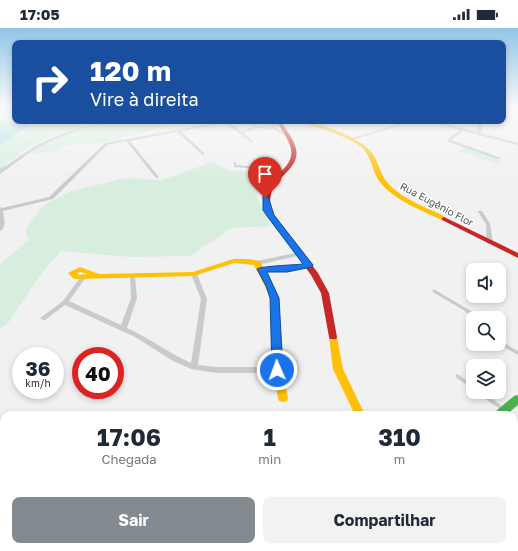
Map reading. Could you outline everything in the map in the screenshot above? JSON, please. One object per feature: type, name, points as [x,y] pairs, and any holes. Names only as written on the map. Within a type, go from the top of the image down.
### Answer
[{"type":"street","points":[[0,173],[36,146],[73,131]]},
{"type":"street","points":[[0,229],[1,208],[49,200],[104,146],[127,140],[176,131]]},
{"type":"street","points":[[178,131],[204,154]]},
{"type":"street","points":[[285,131],[294,150],[292,160],[269,187],[265,198],[266,204],[270,216],[309,265],[325,293],[338,369],[358,411]]},
{"type":"street","name":"Rua Eugênio Flor","points":[[331,131],[351,139],[363,146],[370,153],[382,181],[394,192],[490,243],[518,256]]},
{"type":"street","points":[[351,139],[377,131]]},
{"type":"street","points":[[461,131],[449,141],[499,158]]},
{"type":"street","points":[[468,131],[518,144]]},
{"type":"street","points":[[240,133],[251,142]]},
{"type":"street","points":[[127,140],[157,177]]},
{"type":"street","points":[[480,212],[488,224],[490,243]]},
{"type":"street","points":[[259,266],[300,254]]},
{"type":"street","points":[[96,275],[80,269],[72,273],[74,276],[96,275],[133,277],[194,274],[210,271],[234,260],[245,259],[259,266],[287,269],[309,265]]},
{"type":"street","points":[[259,266],[275,298],[277,370],[283,398]]},
{"type":"street","points":[[194,274],[204,299],[194,367]]},
{"type":"street","points":[[43,318],[65,302],[84,276]]},
{"type":"street","points":[[123,329],[134,294],[133,277]]},
{"type":"street","points":[[65,302],[146,340],[176,360],[194,367],[217,370],[277,370]]},
{"type":"street","points":[[505,411],[517,402]]},
{"type":"lane","points":[[234,162],[235,166],[285,170]]},
{"type":"lane","points":[[0,169],[7,167]]},
{"type":"lane","points":[[434,291],[467,311]]},
{"type":"lane","points":[[506,346],[518,353]]},
{"type":"lane","points":[[457,376],[466,382]]},
{"type":"lane","points":[[487,399],[500,411]]},
{"type":"green space","points":[[0,131],[66,131],[48,138],[26,149],[0,169]]},
{"type":"green space","points":[[73,131],[147,131],[95,144],[66,145],[57,151],[28,154],[57,137]]},
{"type":"green space","points":[[464,148],[503,160],[498,164],[458,151]]},
{"type":"green space","points":[[212,162],[231,171],[274,172],[256,195],[271,226],[232,228],[190,256],[130,257],[61,251],[42,273],[8,323],[0,329],[0,264],[29,240],[25,230],[44,205],[71,191],[127,178],[162,180]]},
{"type":"water","points":[[0,131],[20,131],[0,145]]},
{"type":"traffic: fast","points":[[504,411],[518,399]]},
{"type":"traffic: slow","points":[[333,131],[355,141],[367,149],[380,178],[396,194],[444,219]]},
{"type":"traffic: slow","points":[[96,275],[80,269],[72,273],[77,277],[194,274],[233,261],[248,261],[257,263],[275,298],[277,370],[283,398]]},
{"type":"traffic: slow","points":[[333,337],[338,369],[358,411]]},
{"type":"traffic: jam","points":[[285,131],[293,147],[293,159],[290,166],[274,183],[270,190],[267,198],[267,210],[315,275],[325,293],[333,337]]},
{"type":"traffic: jam","points":[[444,219],[518,256]]},
{"type":"route","points":[[265,198],[267,210],[270,216],[309,265],[287,269],[261,269],[275,298],[277,370]]}]
